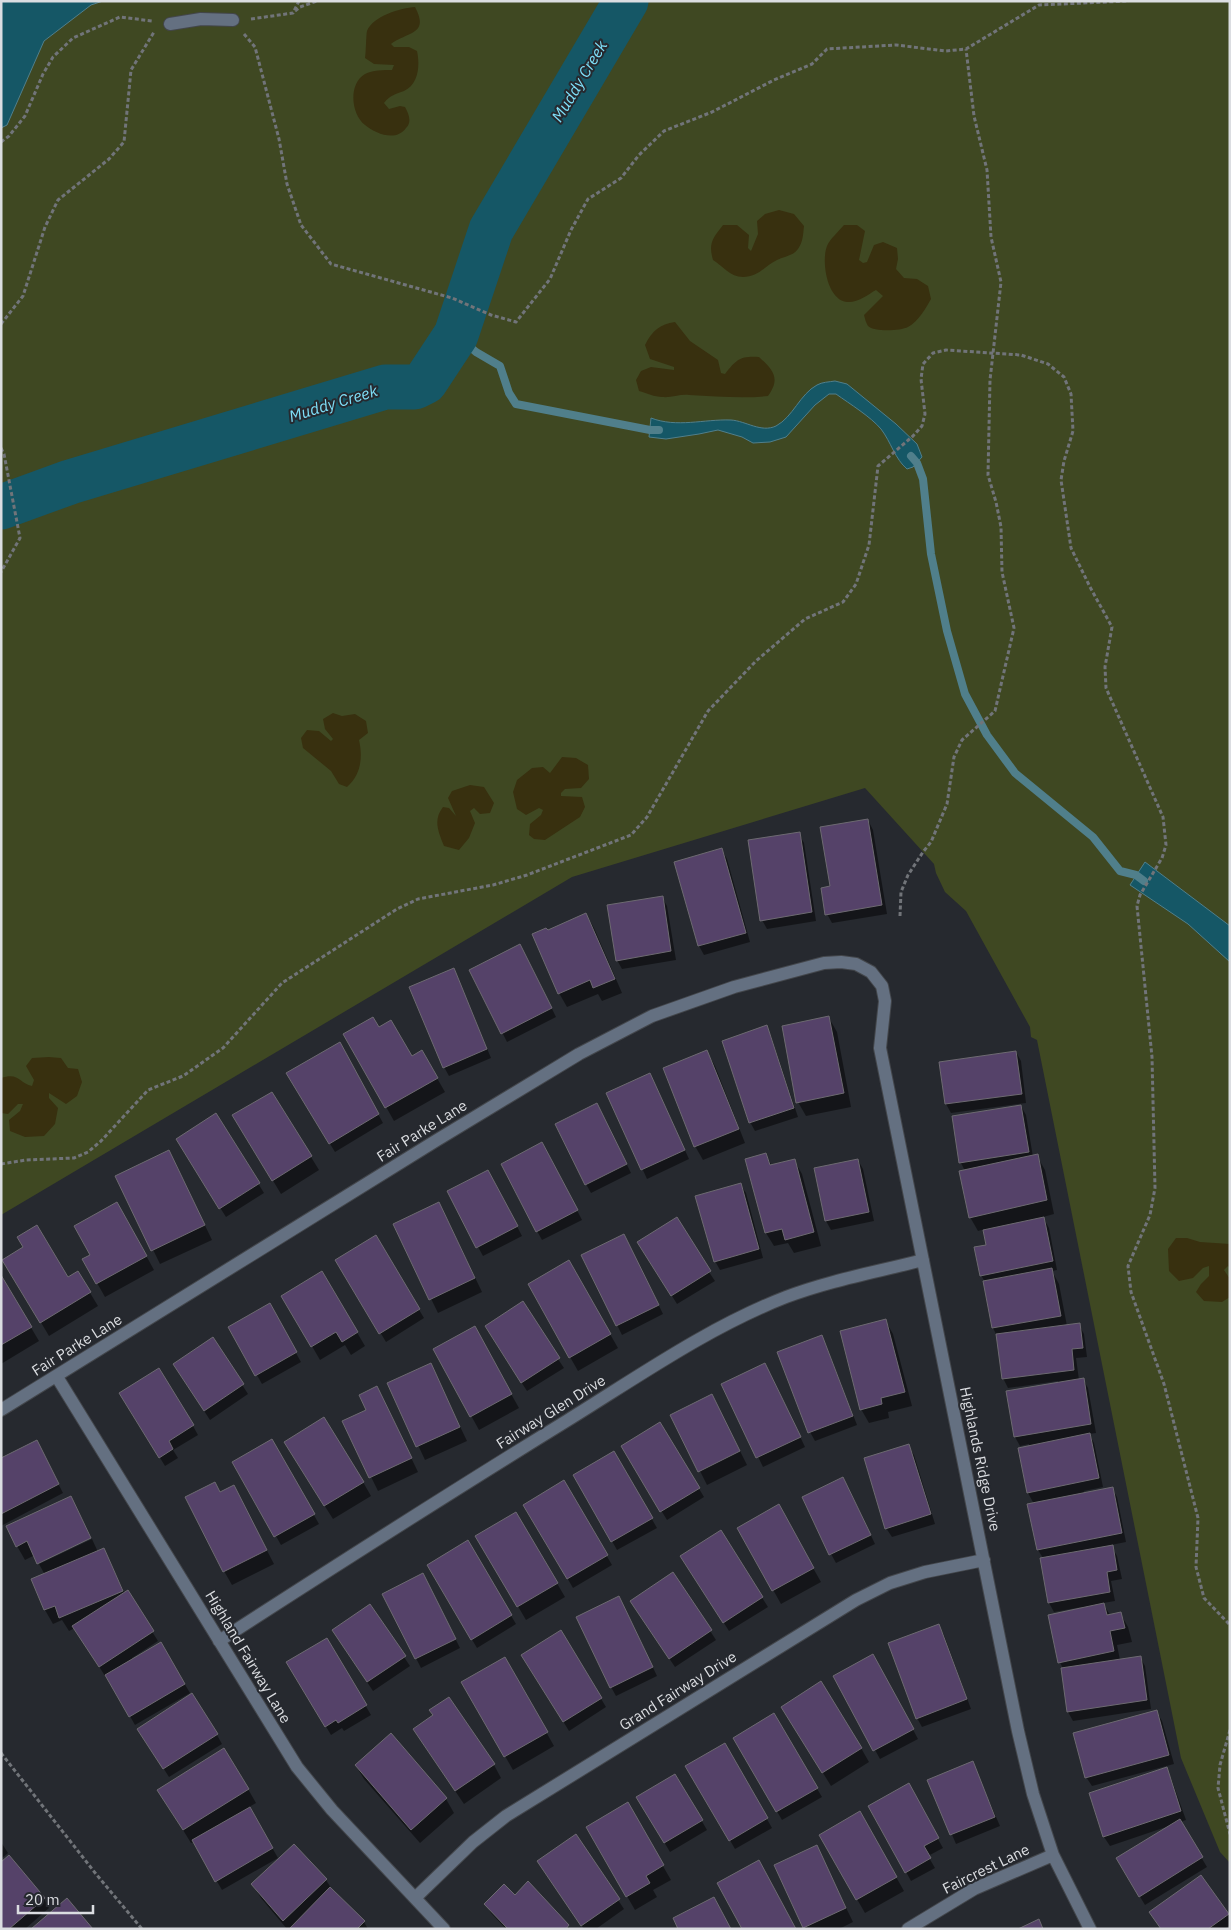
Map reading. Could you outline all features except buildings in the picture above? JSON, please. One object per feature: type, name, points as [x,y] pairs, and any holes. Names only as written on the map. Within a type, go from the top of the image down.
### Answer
[{"type":"street","points":[[170,24],[201,19],[233,20]]},
{"type":"street","name":"Fair Parke Lane","points":[[1,1410],[579,1054],[652,1016],[734,987],[824,963],[841,962],[856,964],[871,972],[882,986]]},
{"type":"street","name":"Highlands Ridge Drive","points":[[882,986],[885,1001],[880,1048],[1018,1731],[1033,1794],[1053,1855],[1090,1929]]},
{"type":"street","name":"Fairway Glen Drive","points":[[219,1640],[687,1346],[734,1320],[786,1297],[838,1279],[923,1260]]},
{"type":"street","name":"Highland Fairway Lane","points":[[57,1377],[297,1767],[332,1810],[444,1929]]},
{"type":"street","name":"Grand Fairway Drive","points":[[415,1898],[473,1842],[506,1816],[856,1600],[890,1583],[925,1572],[984,1560]]},
{"type":"street","name":"Faircrest Lane","points":[[908,1929],[974,1889],[1053,1855]]},
{"type":"path","points":[[293,13],[299,1]]},
{"type":"path","points":[[233,20],[262,19],[293,13],[300,7],[317,1]]},
{"type":"path","points":[[233,20],[254,47],[278,139],[287,184],[301,225],[331,264],[452,298],[491,315],[516,322],[550,279],[571,230],[588,199],[621,178],[639,155],[664,131],[712,112],[774,80],[812,64],[827,49],[896,45],[946,51],[966,49],[1039,5],[1129,1]]},
{"type":"path","points":[[1,142],[9,136],[25,116],[43,74],[53,57],[73,38],[120,17],[170,24]]},
{"type":"path","points":[[1,324],[23,296],[45,227],[58,200],[109,159],[124,142],[132,70],[154,32],[170,24]]},
{"type":"path","points":[[900,916],[901,892],[908,875],[931,842],[947,804],[954,757],[962,740],[995,711],[1014,628],[1002,572],[1000,527],[996,502],[988,475],[990,380],[1001,282],[991,237],[987,170],[974,116],[966,49]]},
{"type":"path","points":[[1,1164],[26,1160],[74,1158],[88,1152],[101,1141],[148,1090],[183,1076],[223,1048],[282,983],[397,909],[418,899],[493,885],[527,875],[631,835],[647,817],[708,711],[756,661],[805,619],[843,602],[856,584],[869,545],[878,466],[922,426],[925,414],[921,379],[923,364],[933,353],[946,350],[1021,355],[1048,364],[1064,377],[1071,394],[1073,431],[1064,461],[1061,480],[1071,548],[1112,628],[1106,667],[1106,688],[1163,817],[1166,845],[1162,858],[1140,895],[1137,906],[1152,1057],[1155,1188],[1150,1215],[1128,1266],[1131,1292],[1164,1384],[1198,1518],[1196,1567],[1204,1598],[1230,1626]]},
{"type":"path","points":[[1,448],[4,454],[20,538],[1,572]]},
{"type":"path","points":[[1230,1730],[1220,1765],[1218,1788],[1230,1834]]},
{"type":"path","points":[[1,1753],[96,1874],[142,1929]]},
{"type":"green space","points":[[1,1],[1230,1],[1230,1863],[1220,1852],[1181,1758],[1037,1040],[1031,1037],[1030,1027],[966,911],[945,892],[934,864],[865,788],[572,877],[1,1215]]},
{"type":"sand","points":[[415,7],[420,23],[418,28],[415,32],[391,44],[394,47],[409,47],[417,51],[417,74],[409,88],[391,96],[384,103],[389,109],[400,106],[405,107],[409,115],[409,123],[397,135],[380,134],[360,120],[354,107],[354,92],[356,85],[365,74],[378,70],[392,70],[394,65],[374,64],[365,58],[367,31],[381,17],[395,11]]},
{"type":"sand","points":[[779,210],[794,214],[804,226],[801,244],[794,253],[777,260],[748,277],[738,277],[713,260],[712,241],[723,225],[737,225],[749,235],[748,248],[751,251],[758,234],[757,221],[765,214]]},
{"type":"sand","points":[[844,225],[857,225],[865,231],[859,260],[863,263],[867,262],[874,245],[883,242],[897,248],[898,259],[896,269],[904,278],[917,279],[928,286],[931,299],[912,325],[887,330],[868,326],[864,315],[883,296],[876,290],[851,302],[840,300],[835,295],[827,279],[825,253],[830,241]]},
{"type":"sand","points":[[675,322],[690,341],[718,360],[721,373],[725,374],[743,358],[759,357],[771,370],[775,379],[768,396],[686,395],[665,397],[639,391],[636,380],[641,371],[651,367],[674,370],[674,367],[650,359],[645,345],[657,329],[665,324]]},
{"type":"sand","points":[[333,713],[342,716],[355,714],[366,721],[368,733],[359,740],[360,765],[355,777],[347,787],[339,784],[331,771],[303,748],[301,738],[307,730],[319,731],[331,741],[333,739],[325,729],[323,719]]},
{"type":"sand","points":[[562,757],[576,758],[588,765],[589,779],[581,788],[565,789],[561,793],[561,796],[582,797],[585,807],[580,817],[545,840],[534,839],[529,835],[530,824],[541,815],[543,810],[539,808],[526,815],[517,809],[513,792],[517,780],[532,768],[543,767],[550,773]]},
{"type":"sand","points":[[470,785],[484,787],[494,803],[490,813],[480,814],[474,808],[470,811],[475,823],[469,838],[459,850],[444,846],[437,826],[438,816],[443,807],[449,808],[456,816],[448,798],[452,791]]},
{"type":"sand","points":[[32,1058],[61,1058],[68,1068],[78,1069],[82,1082],[77,1096],[66,1104],[49,1093],[49,1098],[58,1108],[55,1124],[44,1136],[25,1137],[10,1131],[9,1120],[20,1111],[23,1104],[18,1104],[8,1114],[1,1113],[1,1078],[12,1076],[32,1086],[34,1080],[26,1066]]},
{"type":"sand","points":[[1176,1238],[1230,1244],[1230,1268],[1228,1266],[1224,1270],[1230,1279],[1230,1297],[1222,1302],[1204,1301],[1196,1292],[1209,1276],[1209,1266],[1203,1268],[1193,1278],[1179,1281],[1169,1271],[1168,1249]]},
{"type":"water","points":[[1,1],[103,1],[91,5],[44,41],[7,125],[1,128]]},
{"type":"water","points":[[835,381],[847,384],[896,424],[917,444],[922,457],[913,467],[907,469],[903,465],[877,424],[836,394],[829,394],[815,405],[786,437],[770,442],[753,443],[742,437],[718,430],[666,439],[649,437],[651,418],[681,423],[731,420],[770,428],[782,422],[811,389],[821,383]]},
{"type":"water","points":[[67,464],[73,500],[1,520],[1,485]]},
{"type":"water","points":[[1145,862],[1230,926],[1230,962],[1188,924],[1130,885]]},
{"type":"waterway","name":"Muddy Creek","points":[[1,507],[70,482],[385,387],[415,387],[425,382],[456,335],[491,230],[626,1]]},
{"type":"waterway","points":[[456,335],[476,352],[500,366],[509,393],[516,404],[650,430],[659,430]]},
{"type":"waterway","points":[[911,456],[917,463],[923,479],[931,554],[947,631],[965,694],[987,735],[1015,773],[1093,837],[1120,871],[1136,875],[1144,881]]}]
